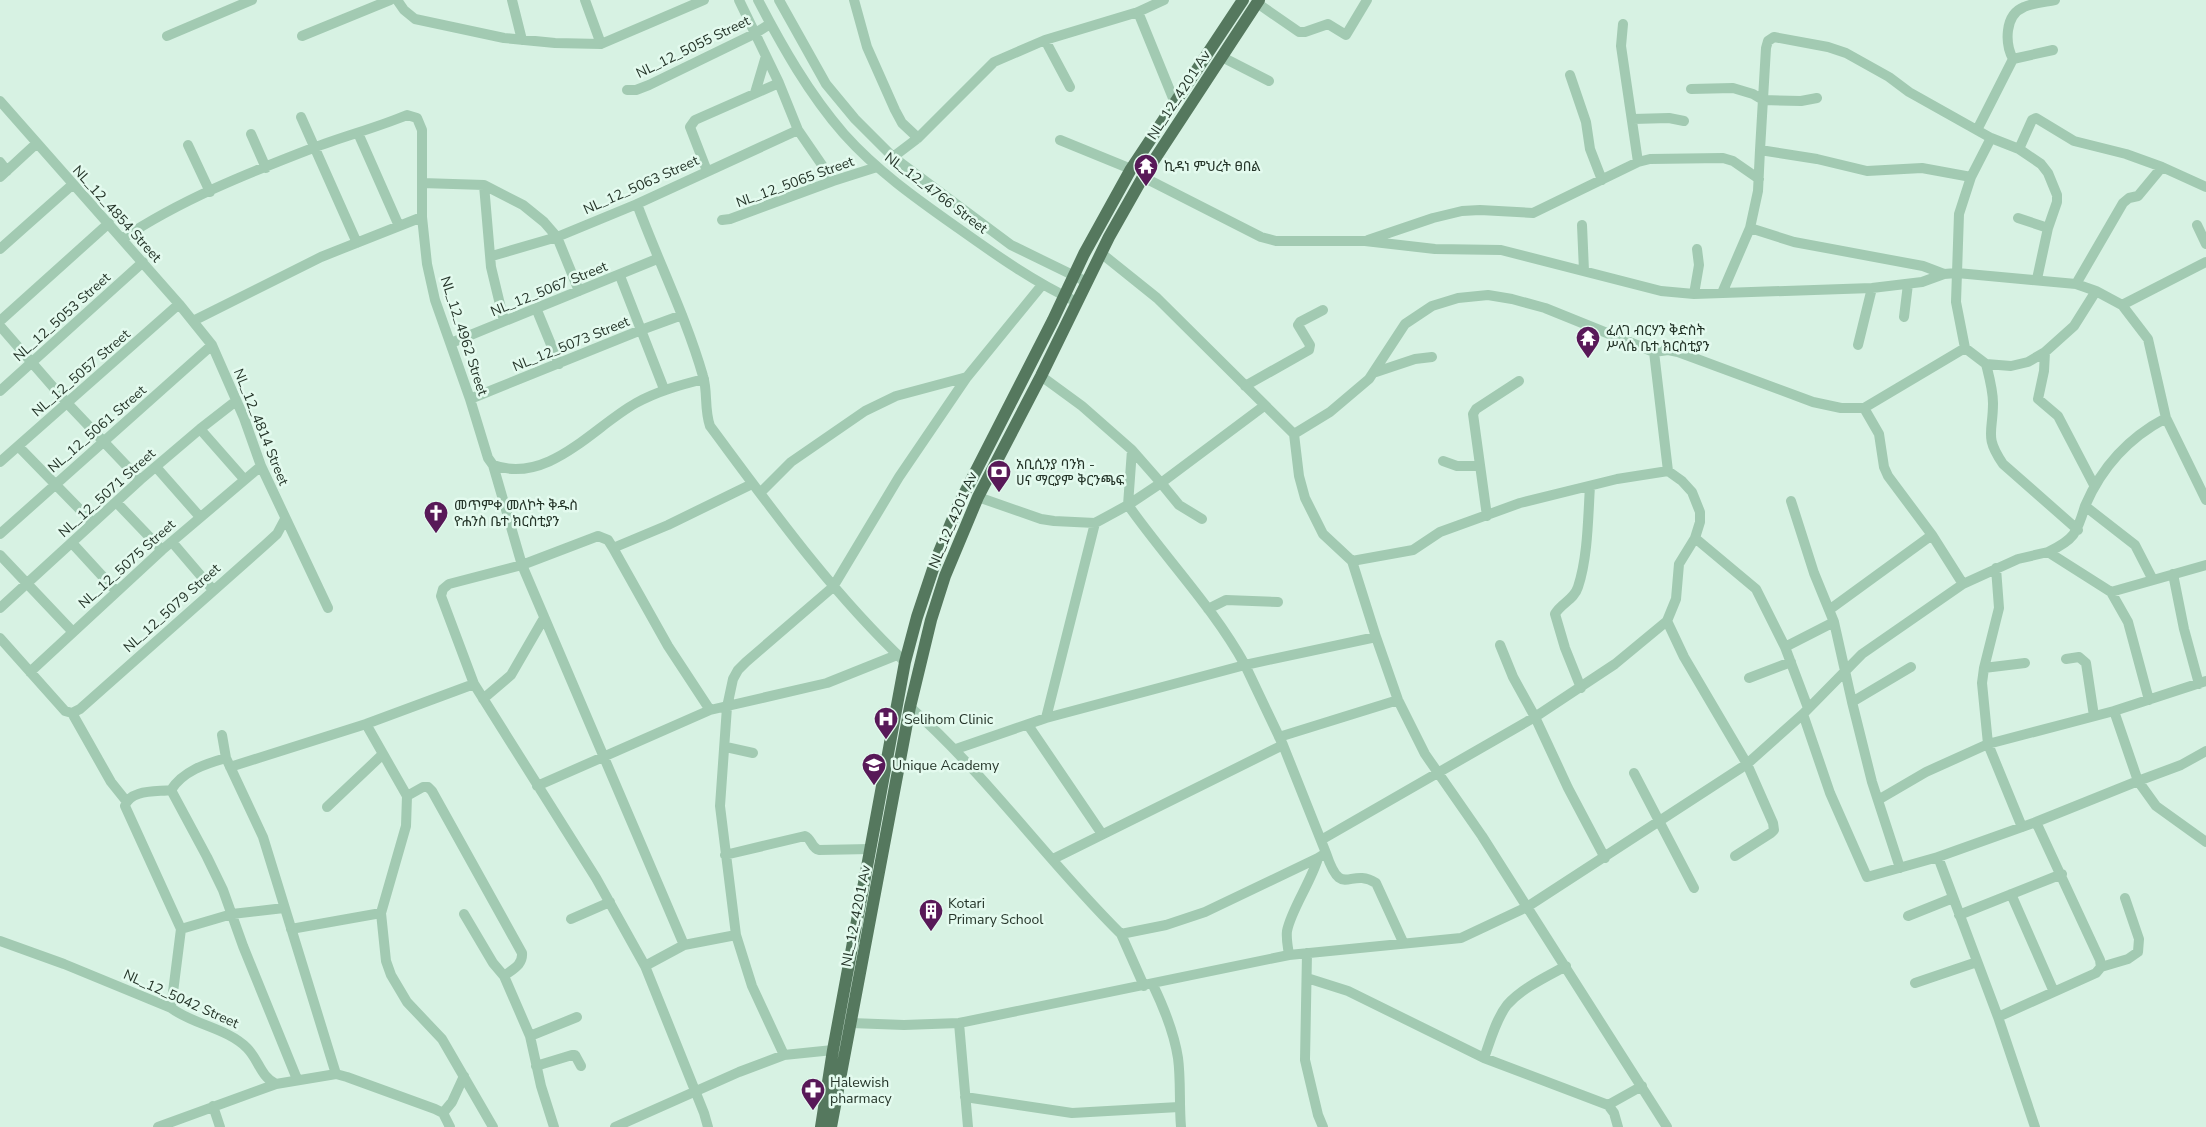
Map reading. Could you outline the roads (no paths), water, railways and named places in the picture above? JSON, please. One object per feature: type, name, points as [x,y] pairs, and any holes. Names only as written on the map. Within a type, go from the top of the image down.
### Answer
[{"type":"main road","name":"NL_12_4201 Av","points":[[828,1112],[833,1050],[870,849],[901,659],[937,557],[958,506],[1084,254],[1132,169],[1244,0]]},
{"type":"main road","name":"NL_12_4201 Av","points":[[828,1112],[851,1023],[910,706],[945,576],[978,497],[1041,376],[1101,253],[1143,177],[1258,2]]},
{"type":"main road","points":[[812,1127],[828,1112]]},
{"type":"main road","points":[[822,1127],[828,1112]]},
{"type":"main road","points":[[828,1112],[831,1127]]},
{"type":"main road","points":[[828,1112],[837,1127]]},
{"type":"street","points":[[167,36],[252,0]]},
{"type":"street","points":[[302,36],[390,0]]},
{"type":"street","points":[[397,0],[404,10],[415,19],[504,38],[601,44],[704,0]]},
{"type":"street","points":[[512,0],[522,40]]},
{"type":"street","points":[[585,0],[601,44]]},
{"type":"street","points":[[738,0],[766,56],[798,130],[833,181]]},
{"type":"street","name":"NL_12_4766 Street","points":[[758,0],[770,24],[812,92],[844,133],[877,167],[909,194],[1042,285],[1077,302]]},
{"type":"street","name":"NL_12_4766 Street","points":[[780,0],[826,84],[855,119],[893,157],[1011,245],[1086,282]]},
{"type":"street","points":[[854,0],[867,47],[895,110],[902,123],[918,138]]},
{"type":"street","points":[[893,157],[918,138],[994,62],[1045,40],[1138,12],[1147,4],[1164,0]]},
{"type":"street","points":[[1258,2],[1299,32],[1305,32],[1328,24],[1346,36],[1367,0]]},
{"type":"street","points":[[1977,130],[2013,59],[2007,41],[2008,30],[2013,17],[2023,7],[2054,0]]},
{"type":"street","points":[[1138,12],[1174,103]]},
{"type":"street","name":"NL_12_5055 Street","points":[[627,90],[636,90],[649,85],[754,34],[770,24]]},
{"type":"street","points":[[1623,24],[1621,46],[1638,162]]},
{"type":"street","points":[[1722,292],[1750,228],[1756,203],[1768,41],[1774,37],[1846,53],[1889,77],[1909,92],[1991,138],[2019,149],[2041,164],[2053,185],[2057,202],[2048,228],[2037,279]]},
{"type":"street","points":[[1045,40],[1070,87]]},
{"type":"street","points":[[2013,59],[2053,50]]},
{"type":"street","points":[[755,93],[766,56]]},
{"type":"street","points":[[1222,57],[1269,81]]},
{"type":"street","points":[[1570,75],[1586,122],[1590,149],[1602,180]]},
{"type":"street","points":[[707,170],[690,127],[695,120],[778,83]]},
{"type":"street","points":[[1691,89],[1733,88],[1744,90],[1763,100],[1801,101],[1817,98]]},
{"type":"street","name":"NL_12_4854 Street","points":[[0,101],[72,185],[109,223],[180,304],[212,345]]},
{"type":"street","name":"NL_12_4962 Street","points":[[358,133],[407,115],[414,116],[420,122],[422,130],[422,217],[429,273],[435,300],[470,399],[488,458],[493,465],[522,565],[603,756],[622,795],[684,945]]},
{"type":"street","points":[[301,117],[357,243]]},
{"type":"street","points":[[1633,119],[1669,118],[1684,121]]},
{"type":"street","points":[[2019,149],[2032,120],[2036,118],[2074,141],[2126,154],[2162,167],[2206,187]]},
{"type":"street","name":"NL_12_5063 Street","points":[[492,256],[556,238],[637,204],[707,170],[798,130]]},
{"type":"street","points":[[122,239],[149,221],[210,192],[314,148],[358,133],[399,226]]},
{"type":"street","points":[[250,134],[266,168]]},
{"type":"street","points":[[1991,138],[1972,177],[1958,214],[1955,286],[1956,302],[1965,348],[1986,364],[2020,364],[2045,352],[2074,326],[2096,291]]},
{"type":"street","points":[[1060,140],[1132,169]]},
{"type":"street","points":[[0,162],[4,174],[37,143]]},
{"type":"street","points":[[188,145],[210,192]]},
{"type":"street","points":[[1760,150],[1817,159],[1867,171],[1922,168],[1972,177]]},
{"type":"street","points":[[1365,241],[1432,218],[1462,211],[1533,212],[1638,162],[1650,159],[1723,158],[1733,161],[1759,179]]},
{"type":"street","name":"NL_12_5065 Street","points":[[722,220],[730,220],[833,181],[877,167]]},
{"type":"street","points":[[2076,284],[2123,203],[2129,198],[2138,196],[2162,167]]},
{"type":"street","points":[[1143,177],[1261,237],[1276,241],[1365,241],[1436,250],[1501,250],[1661,291],[1694,294],[1872,288],[1922,282],[1944,274],[1957,273],[2076,284],[2096,291],[2122,305],[2148,339],[2166,418],[2206,500]]},
{"type":"street","points":[[422,182],[484,184],[523,205],[544,222],[556,238],[579,291]]},
{"type":"street","points":[[484,184],[492,272],[504,321]]},
{"type":"street","points":[[0,249],[72,185]]},
{"type":"street","points":[[537,786],[710,710],[827,683],[901,659],[868,627],[833,587],[752,484],[710,426],[706,415],[704,379],[682,315],[657,259],[637,204]]},
{"type":"street","points":[[194,321],[282,275],[422,217]]},
{"type":"street","points":[[2018,218],[2048,228]]},
{"type":"street","points":[[0,320],[109,223]]},
{"type":"street","points":[[1582,225],[1584,271]]},
{"type":"street","points":[[2197,226],[2206,244]]},
{"type":"street","points":[[1750,228],[1794,242],[1923,266],[1944,274]]},
{"type":"street","points":[[1694,294],[1699,265],[1697,249]]},
{"type":"street","points":[[1101,253],[1157,298],[1294,434],[1299,476],[1304,498],[1323,534],[1352,561],[1398,700],[1425,754],[1439,772],[1566,966],[1668,1127]]},
{"type":"street","name":"NL_12_5067 Street","points":[[451,343],[620,276],[657,259]]},
{"type":"street","name":"NL_12_5053 Street","points":[[0,391],[143,262]]},
{"type":"street","points":[[2122,305],[2206,262]]},
{"type":"street","points":[[620,276],[664,389]]},
{"type":"street","points":[[1904,317],[1908,284]]},
{"type":"street","points":[[784,1055],[752,986],[736,935],[725,855],[720,806],[726,747],[727,707],[738,670],[833,587],[899,477],[967,377],[1042,285]]},
{"type":"street","points":[[1858,345],[1872,288]]},
{"type":"street","points":[[1294,434],[1337,406],[1376,372],[1398,332],[1413,318],[1432,306],[1488,295],[1545,308],[1654,352],[1668,350],[1678,352],[1813,402],[1841,408],[1864,408],[1965,348]]},
{"type":"street","name":"NL_12_5057 Street","points":[[0,462],[180,304]]},
{"type":"street","points":[[536,308],[560,364]]},
{"type":"street","points":[[1245,386],[1309,350],[1310,345],[1298,325],[1300,322],[1323,310]]},
{"type":"street","name":"NL_12_5073 Street","points":[[470,399],[682,315]]},
{"type":"street","points":[[0,326],[67,403],[140,480]]},
{"type":"street","name":"NL_12_4814 Street","points":[[212,345],[261,466],[328,608]]},
{"type":"street","name":"NL_12_5061 Street","points":[[0,534],[212,345]]},
{"type":"street","points":[[1654,352],[1668,471]]},
{"type":"street","points":[[2045,352],[2044,371],[2038,399],[2058,416],[2094,485]]},
{"type":"street","points":[[1376,372],[1415,359],[1432,357]]},
{"type":"street","points":[[1986,364],[1993,404],[1989,433],[1996,453],[2003,464],[2078,530]]},
{"type":"street","points":[[1041,376],[1082,406],[1132,450],[1179,505],[1202,519]]},
{"type":"street","points":[[760,493],[780,470],[866,411],[896,396],[967,377]]},
{"type":"street","points":[[493,465],[502,468],[520,468],[559,457],[590,437],[634,404],[664,389],[704,379]]},
{"type":"street","points":[[1487,516],[1473,414],[1476,409],[1519,382]]},
{"type":"street","name":"NL_12_5071 Street","points":[[0,608],[140,480],[236,401]]},
{"type":"street","points":[[978,497],[1041,518],[1095,523],[1128,506],[1264,406]]},
{"type":"street","points":[[1864,408],[1879,434],[1884,467],[1888,476],[1932,535],[1963,584]]},
{"type":"street","points":[[851,1023],[904,1025],[958,1024],[1289,955],[1403,942],[1461,938],[1527,907],[1747,764],[1805,711],[1862,654],[1963,584],[1996,568],[2031,555],[2048,552],[2066,544],[2078,530],[2094,485],[2112,459],[2128,443],[2148,428],[2166,418]]},
{"type":"street","points":[[200,429],[244,479]]},
{"type":"street","points":[[18,446],[93,523]]},
{"type":"street","points":[[1132,450],[1128,506],[1233,643],[1245,664],[1280,741],[1322,840],[1322,856],[1288,930],[1289,955]]},
{"type":"street","points":[[1443,461],[1457,466],[1479,466]]},
{"type":"street","name":"NL_12_5075 Street","points":[[30,672],[116,591],[261,466]]},
{"type":"street","points":[[156,467],[200,517]]},
{"type":"street","points":[[1322,840],[1535,717],[1581,688],[1667,621],[1676,599],[1679,564],[1695,538],[1700,522],[1700,512],[1696,502],[1682,481],[1668,471],[1617,479],[1520,503],[1440,532],[1413,550],[1352,561]]},
{"type":"street","points":[[613,548],[668,525],[752,484]]},
{"type":"street","points":[[1581,688],[1565,648],[1555,614],[1558,609],[1570,600],[1578,588],[1585,548],[1590,486]]},
{"type":"street","points":[[1791,501],[1814,573],[1834,622],[1852,702],[1878,800],[1900,868]]},
{"type":"street","points":[[117,502],[162,550]]},
{"type":"street","points":[[2085,506],[2135,545],[2153,580]]},
{"type":"street","name":"NL_12_5079 Street","points":[[72,713],[80,709],[265,545],[277,534],[285,519]]},
{"type":"street","points":[[1046,718],[1095,523]]},
{"type":"street","points":[[1829,610],[1932,535]]},
{"type":"street","points":[[708,1127],[645,966],[596,878],[474,684],[441,596],[443,589],[449,584],[522,565],[598,536],[608,540],[668,646],[710,710]]},
{"type":"street","points":[[1695,538],[1756,589],[1786,647],[1830,793],[1866,877],[1873,877],[1938,857],[2036,822],[2181,765],[2206,751]]},
{"type":"street","points":[[172,542],[213,590]]},
{"type":"street","points":[[72,543],[116,591]]},
{"type":"street","points":[[2048,552],[2111,592],[2128,622],[2149,700]]},
{"type":"street","points":[[0,555],[72,631]]},
{"type":"street","points":[[2111,592],[2206,565]]},
{"type":"street","points":[[1996,568],[1999,608],[1982,683],[1988,744],[2022,827]]},
{"type":"street","points":[[1878,800],[1926,772],[1988,744],[2114,711],[2202,682],[2184,629],[2173,574]]},
{"type":"street","points":[[1208,609],[1226,600],[1278,602]]},
{"type":"street","points":[[483,699],[511,675],[544,618]]},
{"type":"street","points":[[1667,621],[1684,657],[1747,764],[1773,823],[1774,830],[1735,856]]},
{"type":"street","points":[[1786,647],[1834,622]]},
{"type":"street","points":[[956,749],[1046,718],[1245,664],[1376,637]]},
{"type":"street","points":[[0,638],[65,711],[72,713],[111,782],[127,802],[127,811],[181,929],[171,1008]]},
{"type":"street","points":[[1500,645],[1513,677],[1605,858]]},
{"type":"street","points":[[2066,659],[2079,657],[2086,663],[2094,716]]},
{"type":"street","points":[[1750,678],[1791,662]]},
{"type":"street","points":[[1984,668],[2026,663]]},
{"type":"street","points":[[1852,702],[1910,667]]},
{"type":"street","points":[[127,802],[138,794],[171,790],[184,776],[198,768],[228,762],[366,724],[474,684]]},
{"type":"street","points":[[1053,859],[1280,741],[1398,700]]},
{"type":"street","points":[[910,706],[956,749],[1090,904],[1121,934],[1168,1016],[1175,1045],[1181,1127]]},
{"type":"street","points":[[2114,711],[2138,781],[2156,806],[2206,842]]},
{"type":"street","points":[[366,724],[407,796],[406,826],[382,913],[386,961],[398,991],[442,1039],[493,1127]]},
{"type":"street","points":[[1028,725],[1102,834]]},
{"type":"street","points":[[222,735],[228,762],[263,837],[336,1074]]},
{"type":"street","points":[[726,747],[753,754]]},
{"type":"street","points":[[327,807],[383,754]]},
{"type":"street","points":[[1634,773],[1694,888]]},
{"type":"street","points":[[407,796],[423,787],[428,787],[432,791],[522,952],[520,965],[504,976]]},
{"type":"street","points":[[171,790],[207,856],[297,1079]]},
{"type":"street","points":[[2036,822],[2062,874],[2100,960],[2101,967]]},
{"type":"street","points":[[725,855],[805,836],[810,840],[813,847],[819,850],[870,849]]},
{"type":"street","points":[[1121,934],[1166,925],[1205,912],[1322,856]]},
{"type":"street","points":[[1322,856],[1336,877],[1348,880],[1363,878],[1376,883],[1403,942]]},
{"type":"street","points":[[1938,857],[1998,1017],[2035,1127]]},
{"type":"street","points":[[1959,915],[2062,874]]},
{"type":"street","points":[[2011,894],[2054,992]]},
{"type":"street","points":[[1908,916],[1953,898]]},
{"type":"street","points":[[1998,1017],[2096,973],[2101,967],[2128,959],[2138,952],[2139,939],[2125,898]]},
{"type":"street","points":[[571,919],[610,902]]},
{"type":"street","points":[[181,929],[232,914],[284,908]]},
{"type":"street","points":[[292,929],[382,913]]},
{"type":"street","points":[[464,914],[493,963],[504,976],[530,1036],[536,1066],[554,1127]]},
{"type":"street","points":[[645,966],[684,945],[736,935]]},
{"type":"street","name":"NL_12_5042 Street","points":[[0,941],[64,964],[171,1008],[182,1016],[238,1040],[249,1050],[267,1080],[276,1084]]},
{"type":"street","points":[[1307,953],[1305,1060],[1318,1115],[1323,1127]]},
{"type":"street","points":[[1915,983],[1977,962]]},
{"type":"street","points":[[1484,1058],[1502,1013],[1508,1004],[1522,992],[1566,966]]},
{"type":"street","points":[[1307,978],[1348,991],[1484,1058],[1608,1105],[1614,1113],[1618,1127]]},
{"type":"street","points":[[530,1036],[577,1017]]},
{"type":"street","points":[[958,1024],[968,1127]]},
{"type":"street","points":[[615,1127],[694,1091],[784,1055],[833,1050]]},
{"type":"street","points":[[536,1066],[572,1055],[575,1055],[581,1066]]},
{"type":"street","points":[[158,1127],[276,1084],[336,1074],[443,1113],[450,1127]]},
{"type":"street","points":[[443,1113],[452,1102],[464,1076]]},
{"type":"street","points":[[1608,1105],[1642,1086]]},
{"type":"street","points":[[965,1097],[1072,1113],[1179,1107]]},
{"type":"street","points":[[213,1106],[220,1127]]},
{"type":"place","name":"ኪዳነ ምህረት ፀበል","points":[[1146,187]]},
{"type":"place","name":"ፈለገ ብርሃን ቅድስት ሥላሴ ቤተ ክርስቲያን","points":[[1588,359]]},
{"type":"place","name":"አቢሲንያ ባንክ - ሀና ማርያም ቅርንጫፍ","points":[[999,493]]},
{"type":"place","name":"መጥምቀ መለኮት ቅዱስ ዮሐንስ ቤተ ክርስቲያን","points":[[436,534]]},
{"type":"place","name":"Selihom Clinic","points":[[886,740]]},
{"type":"place","name":"Unique Academy","points":[[874,786]]},
{"type":"place","name":"Kotari Primary School","points":[[931,932]]},
{"type":"place","name":"Halewish pharmacy","points":[[813,1111]]}]
